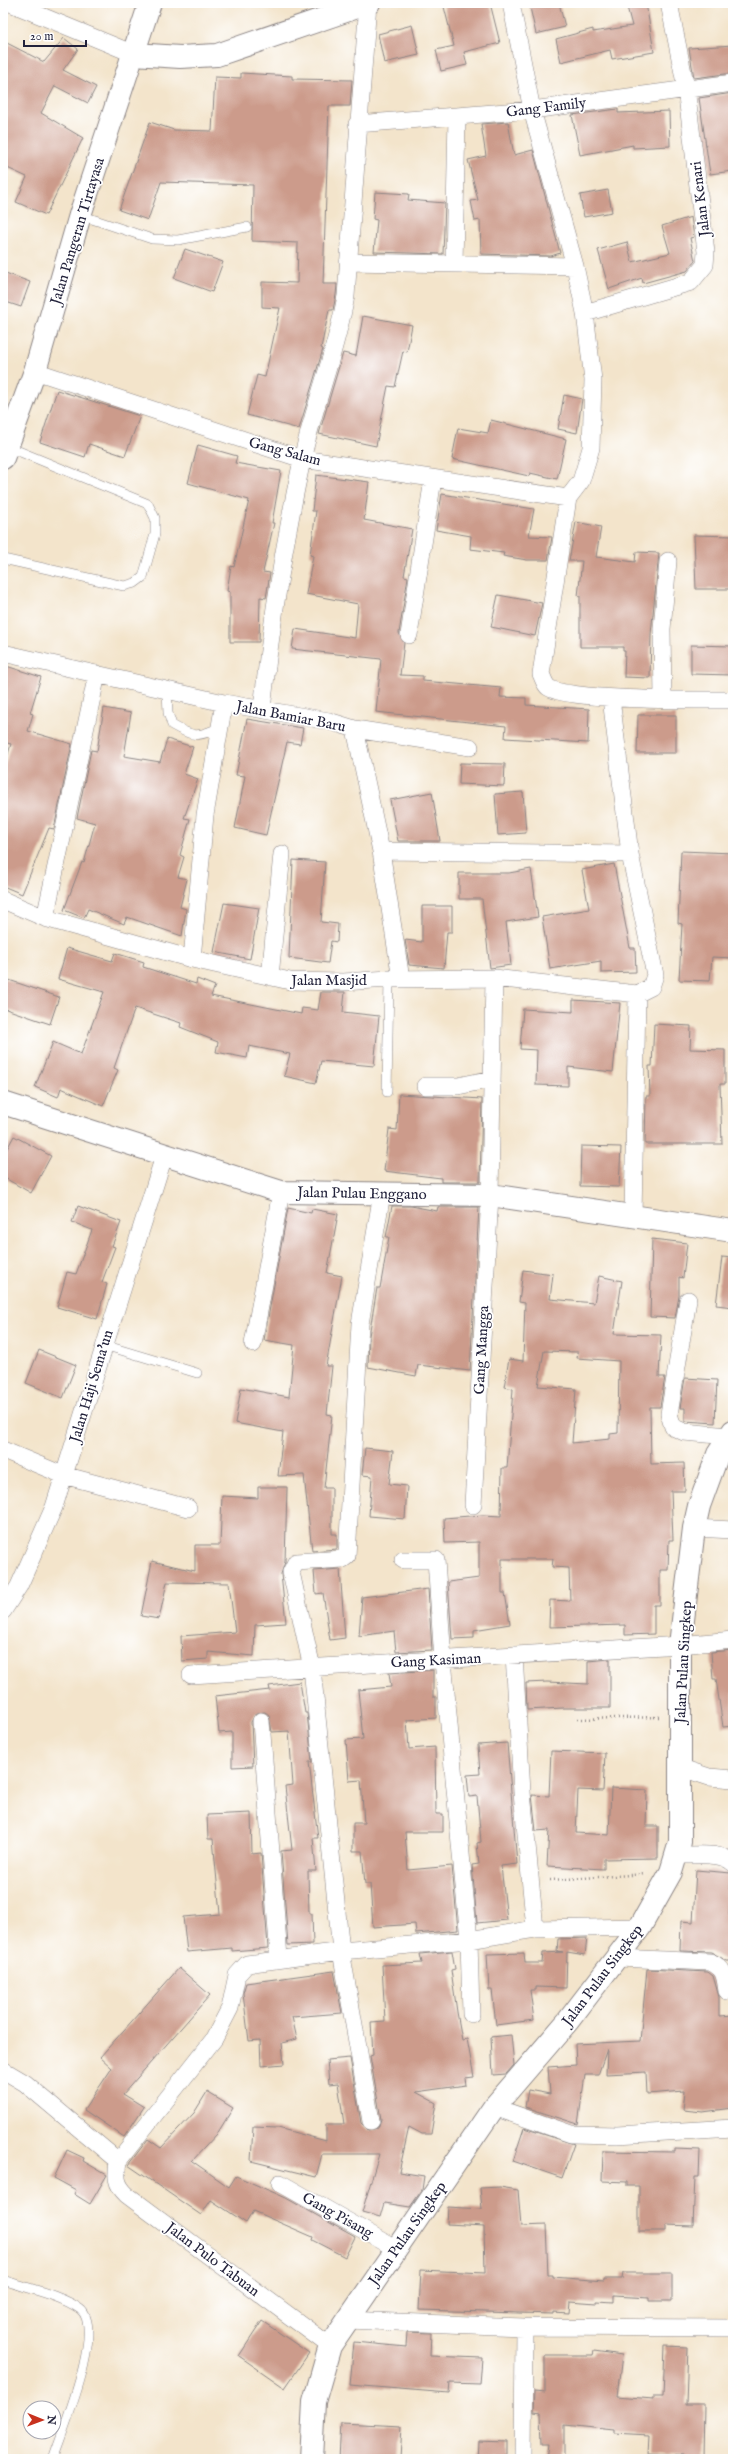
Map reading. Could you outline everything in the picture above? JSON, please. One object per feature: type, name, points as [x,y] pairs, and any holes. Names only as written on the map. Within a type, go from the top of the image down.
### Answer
[{"type":"street","points":[[10,3],[134,54],[180,57],[217,54],[258,42],[369,3],[357,124],[348,262],[341,325],[302,459],[273,609],[262,709]]},
{"type":"street","name":"Jalan Pangeran Tirtayasa","points":[[4,450],[35,371],[80,215],[150,3]]},
{"type":"street","points":[[511,3],[532,110],[575,266],[585,313],[593,380],[591,448],[581,481],[568,498],[541,674],[548,687],[559,692],[611,698],[733,700]]},
{"type":"street","name":"Jalan Kenari","points":[[585,313],[691,282],[704,265],[706,252],[686,88],[669,3]]},
{"type":"street","name":"Gang Family","points":[[357,124],[532,110],[686,88],[733,83]]},
{"type":"street","points":[[454,264],[457,116]]},
{"type":"street","points":[[348,262],[575,266]]},
{"type":"street","name":"Gang Salam","points":[[35,371],[302,459],[433,480],[568,498]]},
{"type":"street","points":[[409,635],[433,480]]},
{"type":"street","points":[[663,699],[662,628],[668,560]]},
{"type":"street","name":"Jalan Bamiar Baru","points":[[3,653],[224,703],[329,721],[355,728],[381,851],[395,979]]},
{"type":"street","points":[[45,918],[97,674]]},
{"type":"street","points":[[611,698],[630,854],[655,975],[651,987],[637,994],[633,1217]]},
{"type":"street","points":[[192,959],[205,814],[224,703]]},
{"type":"street","points":[[355,728],[470,747]]},
{"type":"street","points":[[381,851],[630,854]]},
{"type":"street","points":[[270,977],[282,854]]},
{"type":"street","name":"Jalan Masjid","points":[[3,900],[45,918],[192,959],[270,977],[297,981],[343,982],[395,979],[494,978],[637,994]]},
{"type":"street","name":"Gang Mangga","points":[[473,1506],[490,1196],[494,978]]},
{"type":"street","points":[[425,1086],[458,1086],[492,1078]]},
{"type":"street","name":"Jalan Pulau Enggano","points":[[3,1103],[164,1156],[281,1192],[490,1196],[733,1232]]},
{"type":"street","name":"Jalan Haji Sema'un","points":[[3,1611],[18,1586],[54,1507],[164,1156]]},
{"type":"street","points":[[253,1344],[281,1192]]},
{"type":"street","points":[[371,2120],[340,1951],[312,1668],[291,1572],[296,1562],[343,1559],[347,1556],[360,1324],[382,1193]]},
{"type":"street","points":[[688,1300],[669,1414],[673,1426],[684,1432],[731,1434]]},
{"type":"street","name":"Jalan Pulau Singkep","points":[[311,2459],[314,2402],[330,2346],[494,2107],[563,2027],[618,1958],[640,1927],[674,1864],[680,1828],[678,1716],[680,1645],[694,1528],[709,1475],[718,1454],[731,1434]]},
{"type":"street","points":[[3,1450],[63,1475],[188,1508]]},
{"type":"street","points":[[694,1528],[733,1530]]},
{"type":"street","points":[[403,1560],[436,1560],[443,1660],[469,1940],[470,2014]]},
{"type":"street","name":"Gang Kasiman","points":[[191,1675],[680,1645],[733,1640]]},
{"type":"street","points":[[514,1655],[522,1792],[535,1929]]},
{"type":"street","points":[[261,1721],[279,1958]]},
{"type":"street","points":[[679,1767],[709,1777],[733,1779]]},
{"type":"street","points":[[674,1864],[716,1856],[728,1858],[733,1863]]},
{"type":"street","points":[[3,2070],[25,2083],[118,2161],[214,2039],[230,2008],[237,1974],[247,1964],[279,1958],[340,1951],[469,1940],[535,1929],[640,1927]]},
{"type":"street","points":[[618,1958],[710,1962],[719,1966],[724,1972],[727,1991]]},
{"type":"street","points":[[494,2107],[571,2134],[617,2135],[733,2128]]},
{"type":"street","name":"Jalan Pulo Tabuan","points":[[118,2161],[116,2175],[118,2187],[127,2195],[330,2346]]},
{"type":"street","name":"Gang Pisang","points":[[280,2183],[396,2248]]},
{"type":"street","points":[[347,2320],[524,2328],[733,2328]]},
{"type":"street","points":[[523,2459],[524,2328]]},
{"type":"lane","points":[[80,215],[152,239],[178,240],[247,227]]},
{"type":"lane","points":[[3,559],[124,586],[135,583],[143,577],[155,534],[155,518],[148,504],[4,450]]},
{"type":"lane","points":[[167,690],[168,713],[172,725],[191,736],[206,734],[220,726]]},
{"type":"lane","points":[[387,1092],[395,979]]},
{"type":"lane","points":[[104,1345],[197,1373]]},
{"type":"lane","points":[[3,2280],[64,2301],[81,2310],[90,2330],[87,2356],[53,2459]]},
{"type":"path","points":[[578,1719],[678,1716]]},
{"type":"path","points":[[531,1881],[674,1864]]},
{"type":"building","points":[[443,3],[490,3],[500,43],[464,52],[467,65],[441,71],[436,50],[454,46]]},
{"type":"building","points":[[529,3],[559,3],[565,27],[536,34]]},
{"type":"building","points":[[626,3],[646,3],[654,52],[612,59],[610,50],[561,62],[556,39],[593,29],[593,32],[632,26]]},
{"type":"building","points":[[412,25],[419,55],[384,63],[378,34]]},
{"type":"building","points":[[64,38],[78,49],[63,70],[96,87],[88,103],[55,86],[41,113],[83,138],[46,215],[16,202],[27,177],[3,166],[3,41],[44,62]]},
{"type":"building","points":[[733,45],[733,73],[694,78],[689,48]]},
{"type":"building","points":[[241,73],[292,76],[292,79],[352,80],[350,106],[329,106],[323,284],[337,284],[336,295],[333,310],[329,310],[321,348],[323,349],[299,429],[247,415],[257,375],[265,377],[280,308],[262,307],[262,282],[297,283],[298,243],[252,241],[253,185],[161,182],[148,220],[119,210],[150,122],[174,130],[212,131],[215,77],[241,78]]},
{"type":"building","points":[[733,93],[733,171],[710,174],[699,98]]},
{"type":"building","points":[[618,109],[618,113],[669,111],[670,146],[633,148],[633,145],[580,155],[572,115]]},
{"type":"building","points":[[508,122],[514,155],[533,150],[560,253],[551,256],[481,254],[480,220],[475,221],[471,201],[478,200],[468,160],[486,156],[481,124]]},
{"type":"building","points":[[608,190],[612,212],[584,217],[580,195]]},
{"type":"building","points":[[375,192],[409,194],[408,200],[445,203],[443,254],[374,252],[377,220],[373,219]]},
{"type":"building","points":[[691,217],[694,237],[690,238],[695,261],[687,271],[643,283],[642,278],[609,289],[598,250],[627,242],[632,262],[670,253],[662,226]]},
{"type":"building","points":[[185,249],[223,262],[212,292],[174,278]]},
{"type":"building","points":[[3,272],[30,282],[21,307],[3,301]]},
{"type":"building","points":[[363,316],[412,325],[407,352],[403,351],[395,387],[388,386],[376,446],[319,434],[343,353],[356,356]]},
{"type":"building","points":[[57,390],[140,416],[125,456],[89,444],[85,457],[40,442]]},
{"type":"building","points":[[564,395],[582,399],[577,433],[558,429]]},
{"type":"building","points":[[491,420],[566,439],[557,479],[530,473],[529,476],[452,459],[458,428],[488,433]]},
{"type":"building","points":[[198,445],[237,456],[235,463],[281,471],[272,523],[274,523],[263,572],[270,573],[266,598],[260,597],[259,642],[230,642],[230,592],[227,591],[231,566],[234,567],[249,500],[188,483]]},
{"type":"building","points":[[316,475],[369,482],[364,520],[412,529],[404,576],[408,577],[399,633],[404,643],[400,675],[423,676],[423,681],[501,688],[500,697],[526,698],[526,705],[589,709],[588,743],[505,738],[506,726],[376,712],[381,659],[292,649],[295,629],[355,638],[358,604],[306,594],[313,556],[310,555],[316,511],[312,511]]},
{"type":"building","points":[[442,494],[534,509],[529,536],[552,537],[548,560],[527,560],[503,556],[504,553],[470,549],[471,536],[436,530]]},
{"type":"building","points":[[576,522],[601,527],[596,557],[635,562],[636,552],[659,553],[651,634],[650,678],[624,677],[625,651],[623,651],[623,647],[580,647],[580,596],[578,596],[582,561],[569,561]]},
{"type":"building","points":[[694,535],[733,536],[733,589],[696,589]]},
{"type":"building","points":[[498,595],[542,603],[535,636],[491,627]]},
{"type":"building","points":[[691,645],[733,646],[733,675],[691,674]]},
{"type":"building","points":[[3,665],[41,677],[30,713],[33,714],[28,731],[72,744],[54,829],[49,828],[22,894],[3,886],[3,771],[11,744],[3,742]]},
{"type":"building","points":[[104,708],[131,713],[124,756],[160,762],[167,739],[193,747],[184,774],[198,779],[184,818],[190,819],[180,855],[184,857],[178,877],[187,879],[180,907],[186,909],[182,936],[127,917],[124,924],[88,909],[84,918],[64,910],[82,862],[84,863],[95,823],[77,818],[91,750],[97,751]]},
{"type":"building","points":[[638,715],[676,715],[676,753],[637,753]]},
{"type":"building","points":[[247,719],[303,728],[300,744],[287,742],[266,835],[235,828],[245,776],[236,775]]},
{"type":"building","points":[[460,763],[505,764],[504,786],[459,784]]},
{"type":"building","points":[[432,792],[440,841],[398,841],[390,800]]},
{"type":"building","points":[[523,792],[526,833],[498,835],[495,794]]},
{"type":"building","points":[[681,851],[733,853],[733,958],[712,957],[710,981],[679,980],[682,924],[678,923]]},
{"type":"building","points":[[293,860],[325,862],[321,922],[338,924],[337,942],[331,941],[328,963],[289,958]]},
{"type":"building","points":[[614,864],[630,948],[635,948],[636,972],[601,973],[601,961],[550,969],[542,917],[589,909],[582,870]]},
{"type":"building","points":[[531,869],[538,917],[506,922],[511,965],[490,968],[482,899],[459,899],[459,873],[509,873]]},
{"type":"building","points":[[224,903],[259,908],[250,959],[214,952]]},
{"type":"building","points":[[422,906],[452,906],[452,932],[447,932],[444,968],[409,965],[405,940],[422,942]]},
{"type":"building","points":[[67,948],[112,961],[115,953],[144,962],[143,967],[196,984],[197,979],[215,986],[211,996],[301,1014],[302,1008],[318,1010],[321,992],[345,992],[343,1012],[379,1016],[374,1066],[321,1061],[316,1083],[284,1076],[290,1054],[249,1046],[247,1058],[216,1052],[218,1042],[180,1027],[181,1023],[135,1008],[114,1068],[118,1070],[103,1106],[61,1088],[58,1097],[35,1087],[53,1042],[81,1054],[104,992],[58,979]]},
{"type":"building","points":[[3,978],[59,997],[50,1024],[3,1008]]},
{"type":"building","points":[[573,1000],[620,1003],[613,1072],[568,1067],[568,1086],[536,1085],[537,1050],[520,1049],[523,1009],[573,1012]]},
{"type":"building","points":[[654,1024],[691,1026],[690,1049],[725,1050],[725,1084],[720,1084],[722,1144],[645,1144],[646,1096],[650,1096],[649,1066],[652,1066]]},
{"type":"building","points":[[399,1094],[482,1099],[480,1182],[441,1182],[441,1178],[384,1171],[389,1129],[397,1130]]},
{"type":"building","points":[[14,1136],[51,1156],[31,1193],[3,1177],[3,1156]]},
{"type":"building","points":[[581,1146],[621,1147],[619,1187],[580,1186]]},
{"type":"building","points":[[78,1206],[121,1222],[112,1246],[115,1247],[102,1282],[107,1284],[97,1319],[57,1307],[67,1272],[76,1274],[92,1230],[72,1222]]},
{"type":"building","points":[[392,1206],[411,1206],[437,1211],[438,1207],[479,1207],[470,1371],[418,1365],[416,1376],[368,1367],[369,1336],[377,1288],[380,1288],[389,1237],[386,1237]]},
{"type":"building","points":[[288,1208],[311,1213],[312,1209],[338,1214],[327,1273],[342,1276],[326,1366],[332,1366],[327,1414],[332,1415],[324,1488],[332,1488],[332,1534],[337,1534],[337,1549],[312,1551],[304,1475],[278,1476],[283,1432],[235,1423],[241,1388],[289,1397],[294,1345],[264,1340]]},
{"type":"building","points":[[652,1239],[687,1243],[683,1278],[679,1277],[679,1296],[675,1318],[650,1317]]},
{"type":"building","points":[[722,1257],[733,1258],[733,1307],[716,1305]]},
{"type":"building","points":[[523,1270],[553,1274],[550,1299],[594,1303],[599,1276],[622,1281],[614,1334],[661,1335],[659,1377],[665,1377],[660,1407],[650,1407],[651,1464],[684,1463],[685,1491],[671,1491],[673,1540],[669,1540],[668,1570],[660,1570],[660,1605],[654,1605],[654,1634],[625,1635],[625,1625],[549,1627],[550,1600],[570,1601],[569,1568],[552,1567],[553,1559],[502,1559],[502,1593],[505,1593],[510,1624],[474,1630],[474,1638],[452,1639],[448,1582],[479,1578],[479,1542],[445,1543],[444,1518],[483,1515],[501,1516],[502,1468],[507,1468],[513,1389],[504,1387],[509,1359],[523,1361],[525,1303],[519,1302]],"holes":[[[544,1351],[578,1352],[577,1358],[619,1361],[618,1433],[610,1434],[610,1439],[572,1443],[576,1389],[538,1386]]]},
{"type":"building","points":[[39,1350],[76,1365],[63,1398],[26,1383]]},
{"type":"building","points":[[685,1378],[717,1380],[715,1423],[685,1421],[685,1408],[680,1408]]},
{"type":"building","points":[[365,1448],[393,1451],[389,1484],[407,1486],[405,1519],[369,1516],[372,1476],[362,1475]]},
{"type":"building","points":[[258,1487],[287,1487],[285,1562],[281,1574],[286,1623],[255,1625],[254,1656],[208,1652],[208,1659],[182,1661],[181,1636],[235,1632],[229,1583],[167,1582],[159,1619],[141,1616],[152,1561],[195,1571],[195,1545],[220,1545],[222,1496],[258,1498]]},
{"type":"building","points":[[340,1569],[345,1638],[330,1640],[323,1593],[316,1594],[314,1571]]},
{"type":"building","points":[[428,1589],[432,1650],[396,1652],[394,1631],[359,1636],[362,1597]]},
{"type":"building","points":[[733,1650],[733,1726],[723,1727],[716,1679],[713,1679],[711,1652]]},
{"type":"building","points":[[610,1659],[610,1708],[527,1710],[526,1683],[547,1682],[588,1684],[588,1661]]},
{"type":"building","points":[[433,1670],[433,1697],[436,1697],[436,1718],[407,1720],[409,1749],[435,1747],[436,1814],[443,1814],[443,1832],[405,1832],[408,1870],[452,1866],[458,1930],[416,1934],[415,1924],[373,1927],[370,1884],[365,1884],[362,1851],[353,1851],[353,1823],[364,1823],[361,1780],[349,1781],[346,1740],[363,1739],[358,1690],[391,1687],[389,1673]]},
{"type":"building","points":[[300,1682],[305,1713],[307,1713],[312,1762],[309,1762],[318,1838],[313,1838],[316,1871],[308,1871],[309,1914],[312,1914],[313,1944],[288,1945],[281,1851],[292,1850],[285,1786],[293,1785],[289,1731],[272,1732],[269,1715],[265,1712],[256,1713],[251,1722],[253,1766],[232,1767],[232,1732],[219,1733],[215,1696],[270,1690],[269,1686]]},
{"type":"building","points":[[507,1743],[517,1864],[501,1866],[507,1920],[477,1923],[472,1865],[479,1864],[477,1843],[481,1842],[477,1796],[469,1797],[467,1775],[480,1774],[478,1745]]},
{"type":"building","points":[[551,1751],[605,1753],[603,1791],[578,1790],[576,1833],[609,1835],[611,1788],[647,1790],[646,1826],[658,1826],[658,1858],[604,1859],[604,1869],[547,1866],[549,1830],[536,1831],[532,1795],[549,1796]]},
{"type":"building","points":[[251,1813],[252,1854],[261,1853],[268,1948],[232,1951],[232,1948],[187,1952],[183,1917],[220,1914],[213,1839],[208,1839],[207,1815]]},
{"type":"building","points":[[696,1870],[731,1873],[729,1915],[733,1915],[733,1961],[727,1961],[711,1952],[680,1951],[681,1921],[693,1922]]},
{"type":"building","points":[[587,1938],[585,1955],[567,1952],[566,1988],[536,1987],[536,1990],[530,1990],[534,2020],[496,2025],[492,1990],[489,1990],[487,1954],[524,1953],[525,1963],[542,1963],[543,1953],[563,1952],[557,1951],[558,1939]]},
{"type":"building","points":[[452,1951],[455,1969],[451,1970],[457,2012],[462,2040],[467,2039],[474,2077],[465,2078],[466,2085],[416,2092],[436,2103],[431,2134],[422,2134],[409,2127],[399,2172],[424,2176],[422,2190],[410,2207],[384,2203],[380,2217],[362,2212],[379,2154],[322,2154],[316,2177],[251,2161],[253,2127],[278,2128],[326,2141],[326,2124],[344,2124],[338,2083],[329,2084],[327,2060],[350,2058],[361,2123],[368,2130],[378,2128],[381,2119],[370,2056],[373,2055],[371,2022],[385,2021],[382,1965],[422,1963],[420,1954]]},
{"type":"building","points":[[179,1968],[210,1995],[123,2094],[144,2107],[124,2137],[84,2110],[112,2068],[100,2057]]},
{"type":"building","points":[[647,1969],[708,1972],[713,1976],[719,1997],[719,2016],[733,2015],[733,2108],[703,2112],[683,2110],[685,2091],[647,2094],[646,2072],[606,2074],[607,2049],[598,2075],[585,2075],[578,2124],[525,2107],[528,2090],[550,2094],[548,2067],[576,2065],[575,2044],[640,2041]]},
{"type":"building","points":[[334,1971],[342,2013],[292,2017],[297,2039],[282,2043],[284,2064],[261,2066],[260,2040],[249,2041],[243,1993],[246,1983]]},
{"type":"building","points":[[511,2035],[514,2065],[506,2074],[493,2075],[491,2037]]},
{"type":"building","points":[[207,2092],[233,2108],[217,2134],[192,2161],[229,2187],[236,2176],[286,2198],[355,2237],[345,2257],[312,2240],[313,2237],[253,2211],[246,2223],[211,2200],[201,2215],[128,2165],[148,2139],[161,2148],[194,2113]]},
{"type":"building","points":[[524,2128],[574,2144],[562,2178],[513,2161]]},
{"type":"building","points":[[675,2149],[700,2150],[699,2177],[695,2177],[693,2226],[666,2225],[666,2231],[639,2231],[639,2186],[627,2186],[627,2182],[602,2181],[603,2151],[675,2152]]},
{"type":"building","points":[[67,2150],[84,2158],[83,2161],[107,2175],[90,2204],[74,2194],[76,2190],[54,2178]]},
{"type":"building","points":[[500,2187],[518,2190],[521,2226],[546,2225],[548,2275],[553,2275],[553,2277],[604,2281],[604,2279],[622,2279],[623,2273],[672,2273],[672,2301],[649,2301],[649,2298],[614,2296],[614,2302],[596,2301],[596,2304],[570,2302],[569,2313],[553,2312],[553,2314],[419,2310],[421,2270],[485,2273],[484,2226],[447,2224],[448,2207],[482,2209],[480,2188]]},
{"type":"building","points":[[262,2321],[309,2353],[285,2388],[239,2356]]},
{"type":"building","points":[[407,2332],[431,2333],[430,2356],[482,2358],[480,2384],[450,2383],[449,2393],[350,2385],[354,2342],[406,2347]]},
{"type":"building","points":[[665,2346],[688,2347],[686,2404],[704,2404],[703,2459],[684,2459],[684,2455],[648,2453],[649,2435],[613,2433],[613,2430],[564,2425],[564,2459],[546,2459],[548,2444],[542,2444],[541,2413],[533,2412],[534,2391],[545,2392],[545,2355],[593,2355],[594,2351],[622,2355],[617,2396],[653,2399],[653,2397],[663,2397]]},
{"type":"building","points":[[341,2423],[402,2426],[400,2459],[339,2459]]},
{"type":"building","points":[[479,2441],[506,2442],[506,2459],[478,2459]]}]
